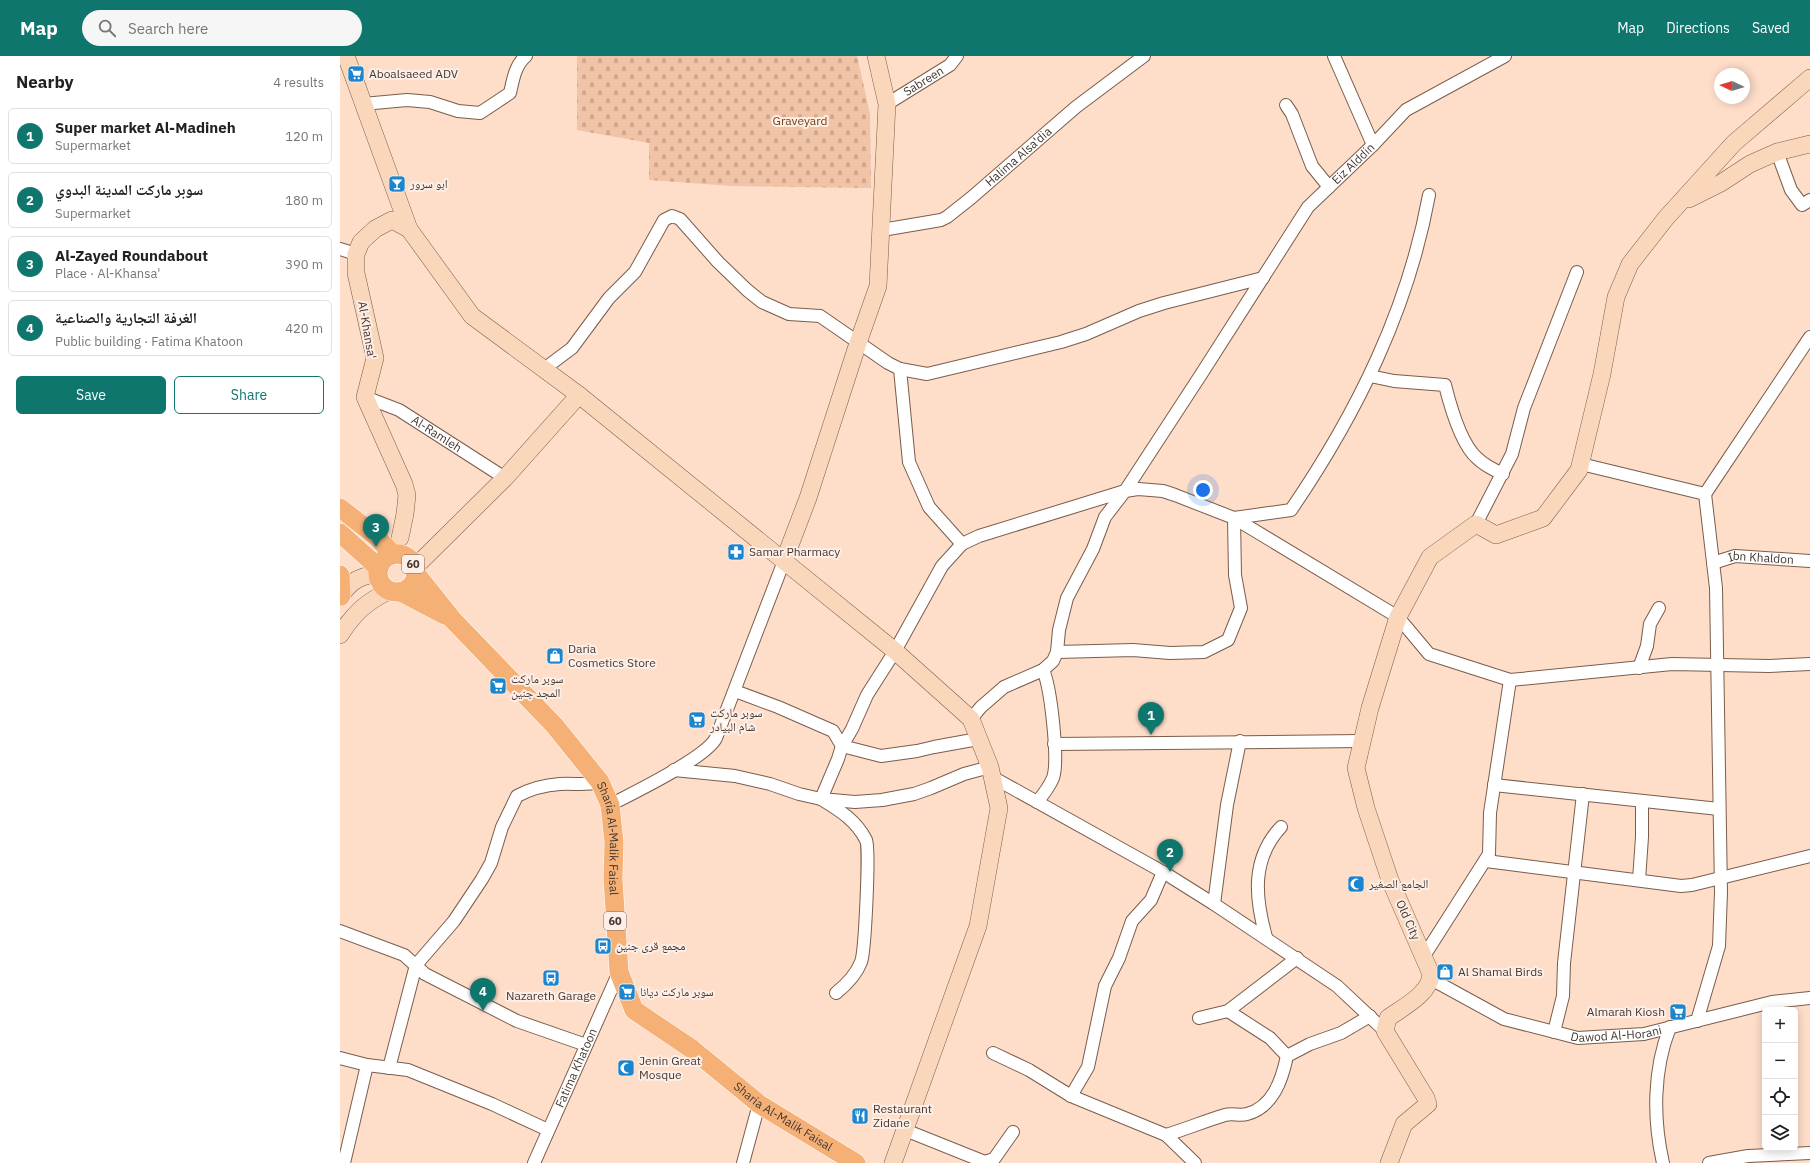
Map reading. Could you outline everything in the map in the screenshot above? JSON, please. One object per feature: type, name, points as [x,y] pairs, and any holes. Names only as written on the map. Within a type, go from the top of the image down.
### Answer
[{"type":"main road","name":"60","points":[[340,508],[377,537],[393,555]]},
{"type":"main road","name":"60","points":[[340,533],[378,570]]},
{"type":"main road","name":"60","points":[[393,555],[407,557],[452,619],[395,592],[380,583],[378,570],[383,560],[393,555]]},
{"type":"main road","name":"60","points":[[395,592],[412,586],[416,570]]},
{"type":"main road","points":[[340,574],[340,597]]},
{"type":"main road","name":"Sharia Al-Malik Faisal","points":[[452,619],[554,725],[600,782],[610,805],[614,842],[614,879],[619,972],[634,1010],[692,1048],[759,1104],[856,1163]]},
{"type":"street","points":[[346,56],[409,229],[472,316],[579,395],[895,651],[971,719],[992,773],[999,808],[978,926],[893,1163]]},
{"type":"street","points":[[363,104],[407,100],[430,102],[458,112],[480,113],[510,93],[521,60],[526,56]]},
{"type":"street","points":[[610,805],[674,770],[710,748],[716,738],[735,691],[808,498],[878,286],[888,104],[876,56]]},
{"type":"street","name":"Sabreen","points":[[888,104],[950,65],[957,56]]},
{"type":"street","name":"Halima Alsa'dia","points":[[882,230],[941,220],[947,217],[1076,107],[1144,56]]},
{"type":"street","points":[[1334,56],[1373,145]]},
{"type":"street","name":"Eiz Alddin","points":[[1057,652],[1059,630],[1066,598],[1093,549],[1105,517],[1125,491],[1242,312],[1308,207],[1373,145],[1406,110],[1487,61],[1505,56]]},
{"type":"street","points":[[1577,272],[1524,408],[1516,442],[1503,474],[1476,524],[1496,535],[1541,519],[1579,470],[1602,374],[1616,297],[1630,264],[1666,218],[1734,143],[1810,78]]},
{"type":"street","points":[[1286,105],[1292,114],[1312,166],[1329,187]]},
{"type":"street","points":[[1681,202],[1721,183],[1750,164],[1778,152],[1810,144]]},
{"type":"street","points":[[1778,152],[1791,190],[1802,205],[1810,200]]},
{"type":"street","points":[[1234,518],[1291,510],[1314,476],[1343,428],[1384,346],[1406,285],[1421,236],[1429,195]]},
{"type":"street","points":[[544,369],[572,348],[609,298],[635,272],[664,220],[672,216],[680,219],[718,262],[747,290],[762,302],[789,314],[820,316],[876,356],[900,369],[927,374],[1041,347],[1086,334],[1139,311],[1164,303],[1263,278]]},
{"type":"street","name":"Al-Khansa'","points":[[365,397],[375,358],[356,273],[348,252],[365,237],[383,224],[392,220],[409,229]]},
{"type":"street","points":[[1697,1021],[1719,946],[1720,809],[1716,588],[1705,494],[1810,337]]},
{"type":"street","points":[[900,369],[909,462],[929,507],[962,544]]},
{"type":"street","points":[[1370,376],[1394,381],[1445,385],[1458,426],[1476,458],[1503,474]]},
{"type":"street","points":[[416,570],[505,478],[579,395]]},
{"type":"street","points":[[365,397],[404,484],[406,495],[405,514],[400,538]]},
{"type":"street","name":"Al-Ramleh","points":[[365,397],[399,410],[505,478]]},
{"type":"street","points":[[1581,464],[1705,494]]},
{"type":"street","points":[[821,799],[842,746],[852,729],[867,695],[895,651],[942,566],[962,544],[979,536],[1125,491],[1144,489],[1163,491],[1175,494],[1234,518],[1398,617],[1429,654],[1510,680],[1672,664],[1769,666],[1809,661]]},
{"type":"street","points":[[971,719],[986,702],[1007,686],[1050,666],[1057,652],[1133,650],[1170,653],[1204,652],[1228,640],[1241,608],[1235,575],[1234,518]]},
{"type":"street","name":"Old City","points":[[1431,979],[1430,970],[1390,880],[1366,808],[1356,768],[1370,708],[1398,617],[1430,556],[1476,524]]},
{"type":"street","name":"Ibn Khaldon","points":[[1713,563],[1735,556],[1810,561]]},
{"type":"street","points":[[340,597],[347,587],[359,577],[378,570]]},
{"type":"street","points":[[340,635],[347,623],[370,600],[395,592]]},
{"type":"street","points":[[1639,668],[1646,646],[1650,624],[1659,608]]},
{"type":"street","points":[[1037,802],[1053,778],[1055,756],[1049,689],[1043,670]]},
{"type":"street","points":[[1424,956],[1486,861],[1490,851],[1490,813],[1510,680]]},
{"type":"street","points":[[735,691],[833,731],[842,746],[881,756],[917,751],[934,746],[978,739]]},
{"type":"street","points":[[1214,904],[1227,805],[1240,741]]},
{"type":"street","points":[[1054,744],[1362,741]]},
{"type":"street","points":[[674,770],[742,777],[821,799],[859,802],[904,796],[931,788],[964,774],[992,773],[1037,802],[1163,872],[1266,937],[1337,986],[1370,1016],[1385,1031],[1426,1098],[1428,1104],[1404,1124],[1389,1163]]},
{"type":"street","points":[[389,1068],[416,965],[454,921],[482,879],[491,863],[502,827],[517,796],[546,786],[572,784],[586,786],[600,782]]},
{"type":"street","points":[[1494,785],[1720,809]]},
{"type":"street","points":[[1554,1032],[1563,996],[1564,963],[1583,794]]},
{"type":"street","points":[[821,799],[849,817],[866,841],[868,880],[861,961],[852,978],[836,993]]},
{"type":"street","points":[[1639,880],[1642,837],[1642,801]]},
{"type":"street","points":[[1266,937],[1260,914],[1258,898],[1260,863],[1270,840],[1281,827]]},
{"type":"street","points":[[1486,861],[1681,886],[1692,885],[1810,856]]},
{"type":"street","points":[[1070,1096],[1088,1067],[1106,986],[1119,958],[1132,921],[1151,900],[1163,872]]},
{"type":"street","points":[[340,930],[404,955],[425,974],[517,1021],[586,1045]]},
{"type":"street","points":[[1199,1018],[1228,1011],[1297,958]]},
{"type":"street","name":"Fatima Khatoon","points":[[534,1163],[619,972]]},
{"type":"street","points":[[1385,1031],[1388,1018],[1426,989],[1431,979]]},
{"type":"street","name":"Dawod Al-Horani","points":[[1431,979],[1504,1019],[1578,1038],[1644,1034],[1772,1002],[1810,998]]},
{"type":"street","points":[[1228,1011],[1270,1038],[1286,1056]]},
{"type":"street","points":[[1286,1056],[1310,1044],[1341,1033],[1370,1016]]},
{"type":"street","points":[[1663,1163],[1657,1130],[1656,1090],[1663,1051],[1670,1027]]},
{"type":"street","points":[[993,1053],[1029,1070],[1070,1096],[1166,1135],[1195,1163]]},
{"type":"street","points":[[1166,1135],[1227,1114],[1245,1115],[1261,1109],[1273,1096],[1283,1073],[1286,1056]]},
{"type":"street","points":[[340,1058],[367,1065],[408,1070],[492,1104],[548,1130]]},
{"type":"street","points":[[344,1163],[367,1065]]},
{"type":"street","points":[[743,1163],[759,1104]]},
{"type":"street","points":[[905,1130],[985,1162],[994,1159],[1013,1132]]},
{"type":"street","points":[[1709,1163],[1748,1156],[1810,1153]]},
{"type":"green space","name":"Graveyard","points":[[577,56],[857,56],[870,114],[871,188],[732,186],[649,180],[649,143],[577,130]]},
{"type":"place","name":"Aboalsaeed ADV","points":[[356,74]]},
{"type":"place","name":"ابو سرور","points":[[397,184]]},
{"type":"place","name":"Al-Zayed Roundabout","points":[[376,547]]},
{"type":"place","name":"Samar Pharmacy","points":[[736,552]]},
{"type":"place","name":"Daria Cosmetics Store","points":[[555,656]]},
{"type":"place","name":"سوبر ماركت المجد جنين","points":[[498,686]]},
{"type":"place","name":"سوبر ماركت شام البيادر","points":[[697,720]]},
{"type":"place","name":"Super market Al-Madineh","points":[[1151,735]]},
{"type":"place","name":"سوبر ماركت المدينة البدوي","points":[[1170,872]]},
{"type":"place","name":"الجامع الصغير","points":[[1356,884]]},
{"type":"place","name":"مجمع قرى جنين","points":[[603,946]]},
{"type":"place","name":"Al Shamal Birds","points":[[1445,972]]},
{"type":"place","name":"Nazareth Garage","points":[[551,978]]},
{"type":"place","name":"سوبر ماركت ديانا","points":[[627,992]]},
{"type":"place","name":"الغرفة التجارية والصناعية","points":[[483,1011]]},
{"type":"place","name":"Almarah Kiosh","points":[[1678,1012]]},
{"type":"place","name":"Jenin Great Mosque","points":[[626,1068]]},
{"type":"place","name":"Restaurant Zidane","points":[[860,1116]]}]
